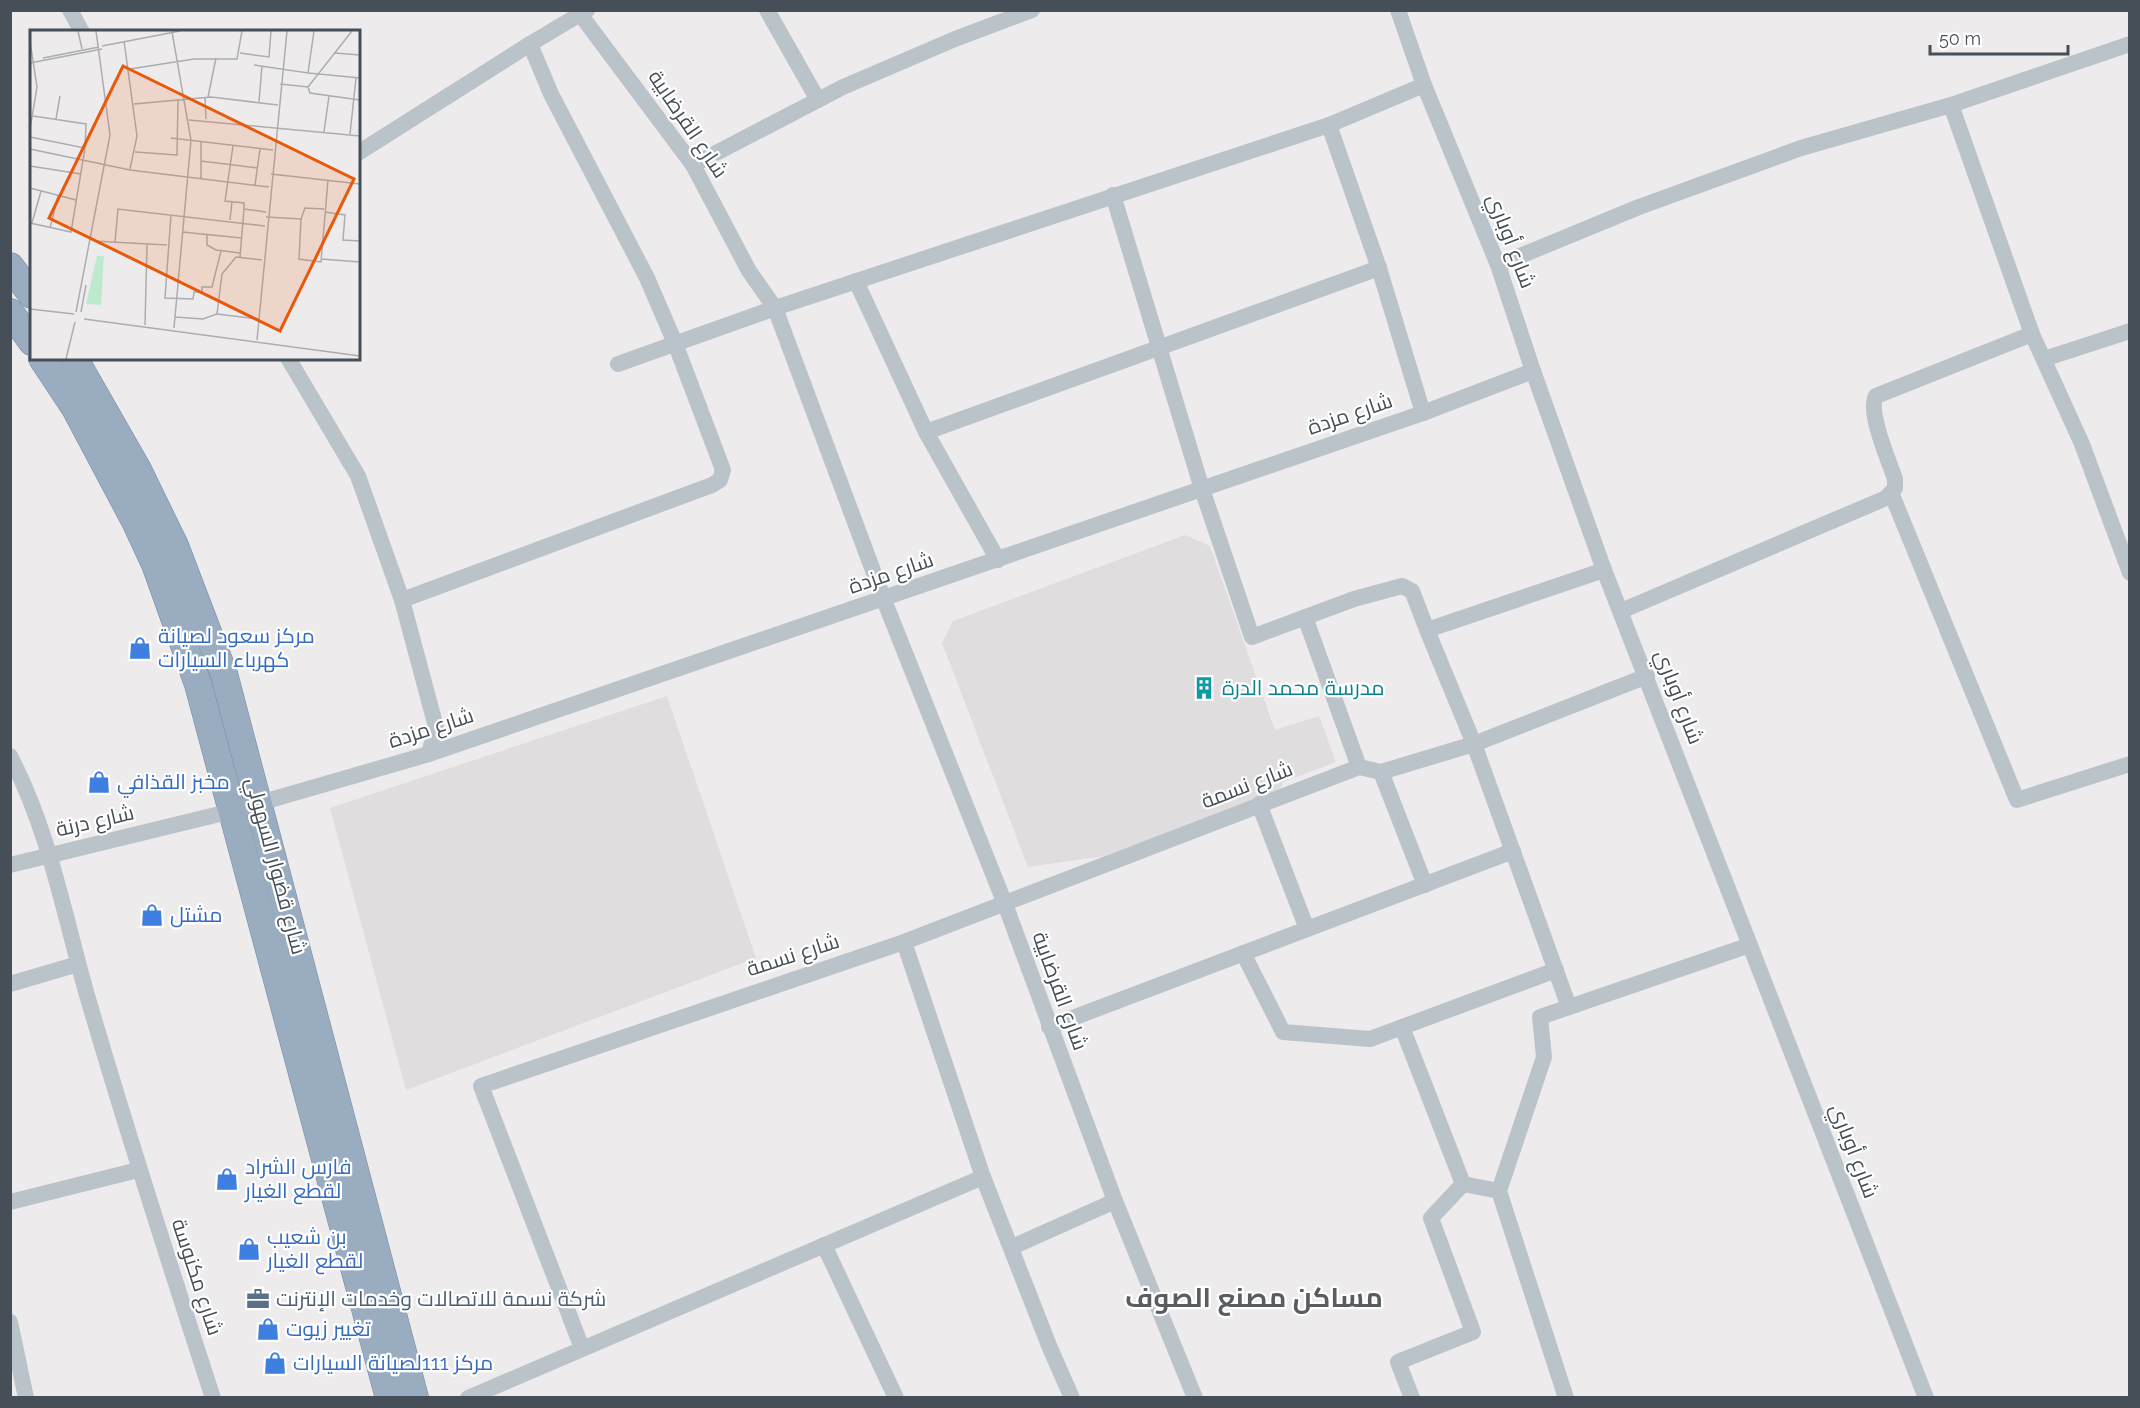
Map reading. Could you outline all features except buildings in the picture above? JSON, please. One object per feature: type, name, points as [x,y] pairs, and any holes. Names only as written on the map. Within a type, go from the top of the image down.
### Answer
[{"type":"highway","points":[[10,266],[30,293]]},
{"type":"highway","points":[[10,312],[30,339]]},
{"type":"highway","points":[[43,360],[115,479],[154,564],[198,684],[389,1398]]},
{"type":"highway","name":"شارع قضوار السهولي","points":[[75,360],[133,460],[176,546],[224,674],[415,1398]]},
{"type":"street","points":[[70,10],[81,30]]},
{"type":"street","points":[[767,10],[818,100]]},
{"type":"street","points":[[693,165],[818,100],[955,39],[1032,10]]},
{"type":"street","name":"شارع أوباري","points":[[1398,10],[1424,85],[1498,265],[1604,570],[1926,1398]]},
{"type":"street","points":[[360,152],[582,12]]},
{"type":"street","name":"شارع القرضابية","points":[[582,12],[693,165],[749,271],[775,308],[884,600],[1005,904],[1115,1201],[1195,1398]]},
{"type":"street","points":[[402,600],[712,485],[720,480],[723,470],[675,343],[647,278],[551,93],[530,44]]},
{"type":"street","points":[[1498,265],[1639,207],[1801,148],[1951,105],[2130,45]]},
{"type":"street","points":[[618,364],[775,308],[1329,125],[1424,85]]},
{"type":"street","points":[[1951,105],[2032,334],[2082,444],[2130,573]]},
{"type":"street","points":[[1329,125],[1379,268],[1423,413]]},
{"type":"street","points":[[1113,195],[1157,346],[1252,637],[1353,599],[1402,586],[1412,591],[1473,744],[1569,1007]]},
{"type":"street","points":[[926,432],[1157,346],[1379,268]]},
{"type":"street","points":[[856,281],[926,432],[998,560]]},
{"type":"street","points":[[2044,359],[2130,331]]},
{"type":"street","points":[[2032,334],[1876,396],[1874,413],[1895,479],[1892,495],[2017,800],[2130,764]]},
{"type":"street","points":[[289,360],[358,476],[402,600],[436,727],[429,754]]},
{"type":"street","name":"شارع مزدة","points":[[259,803],[429,754],[884,600],[1423,413],[1533,371]]},
{"type":"street","points":[[1621,611],[1892,495]]},
{"type":"street","points":[[1427,630],[1604,570]]},
{"type":"street","points":[[1305,617],[1359,767],[1381,772],[1473,744],[1647,676]]},
{"type":"street","name":"شارع مكنوسة","points":[[11,755],[50,855],[78,964],[138,1170],[213,1398]]},
{"type":"street","name":"شارع نسمة","points":[[582,1348],[481,1086],[904,942],[1359,767]]},
{"type":"street","points":[[1381,772],[1425,885]]},
{"type":"street","name":"شارع درنة","points":[[10,865],[259,803]]},
{"type":"street","points":[[1259,804],[1306,929]]},
{"type":"street","points":[[1049,1027],[1513,851]]},
{"type":"street","points":[[904,942],[983,1177],[1072,1398]]},
{"type":"street","points":[[1566,1398],[1499,1191],[1544,1057],[1540,1017],[1750,945]]},
{"type":"street","points":[[1243,953],[1283,1032],[1370,1039],[1556,970]]},
{"type":"street","points":[[10,984],[78,964]]},
{"type":"street","points":[[1402,1027],[1462,1184]]},
{"type":"street","points":[[10,1202],[138,1170]]},
{"type":"street","points":[[468,1398],[983,1177]]},
{"type":"street","points":[[1462,1184],[1499,1191]]},
{"type":"street","points":[[1412,1398],[1398,1362],[1473,1332],[1431,1218],[1462,1184]]},
{"type":"street","points":[[1012,1247],[1115,1201]]},
{"type":"street","points":[[824,1245],[896,1398]]},
{"type":"street","points":[[10,1322],[26,1398]]},
{"type":"shaded area","points":[[1185,535],[1210,546],[1275,730],[1319,716],[1336,762],[1283,782],[1279,792],[1104,856],[1028,867],[942,643],[953,621]]},
{"type":"shaded area","points":[[667,696],[756,958],[406,1090],[330,808]]},
{"type":"place","name":"مركز سعود لصيانة كهرباء السيارات","points":[[140,648]]},
{"type":"place","name":"مدرسة محمد الدرة","points":[[1204,688]]},
{"type":"place","name":"مخبز القذافي","points":[[99,782]]},
{"type":"place","name":"مشتل","points":[[152,915]]},
{"type":"place","name":"فارس الشراد لقطع الغيار","points":[[227,1179]]},
{"type":"place","name":"بن شعيب لقطع الغيار","points":[[249,1249]]},
{"type":"place","name":"شركة نسمة للاتصالات وخدمات الإنترنت","points":[[258,1299]]},
{"type":"place","name":"تغيير زيوت","points":[[268,1329]]},
{"type":"place","name":"مركز 111لصيانة السيارات","points":[[275,1363]]},
{"type":"district","name":"مساكن مصنع الصوف","points":[[1254,1298]]}]
